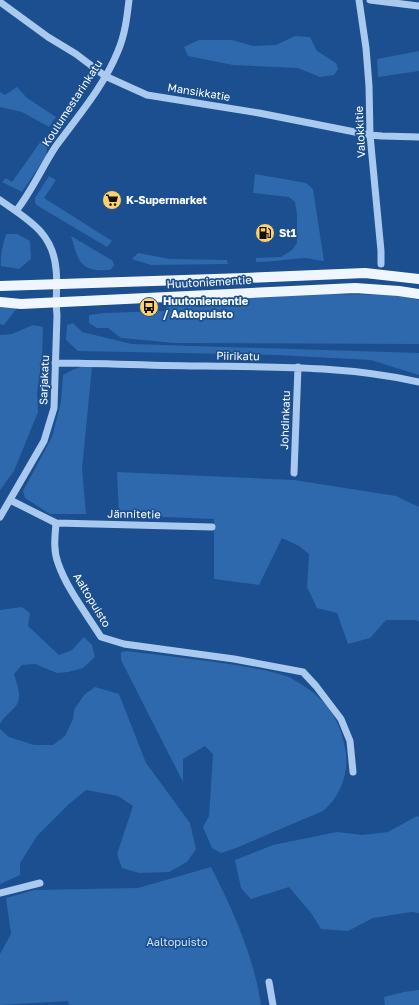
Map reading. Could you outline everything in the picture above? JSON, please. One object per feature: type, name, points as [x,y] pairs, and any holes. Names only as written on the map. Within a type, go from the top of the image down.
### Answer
[{"type":"main road","name":"Huutoniementie","points":[[0,286],[365,273],[419,279]]},
{"type":"main road","name":"Huutoniementie","points":[[0,302],[21,304],[354,288],[419,294]]},
{"type":"street","name":"Koulumestarinkatu","points":[[16,211],[56,147],[105,76],[118,50],[127,21],[129,0]]},
{"type":"street","name":"Valokkitie","points":[[359,0],[369,78],[370,135],[381,264]]},
{"type":"street","points":[[370,0],[419,6]]},
{"type":"street","name":"Mansikkatie","points":[[0,2],[76,54],[105,76],[147,95],[258,113],[370,135],[419,137]]},
{"type":"street","name":"Sarjakatu","points":[[0,200],[28,219],[40,230],[50,244],[55,262],[57,284],[55,302],[57,320],[54,408],[44,441],[0,517]]},
{"type":"street","name":"Piirikatu","points":[[55,363],[298,368],[358,371],[399,377],[419,382]]},
{"type":"street","name":"Johdinkatu","points":[[294,473],[298,368]]},
{"type":"street","points":[[10,500],[56,523]]},
{"type":"street","name":"Jännitetie","points":[[56,523],[212,527]]},
{"type":"street","name":"Aaltopuisto","points":[[56,523],[54,545],[58,562],[68,584],[101,637],[124,644],[234,659],[303,672],[316,686],[341,719],[350,741],[353,772]]},
{"type":"street","points":[[0,893],[40,883]]},
{"type":"street","points":[[269,982],[272,1005]]},
{"type":"green space","points":[[295,36],[310,37],[317,51],[336,63],[338,69],[334,75],[320,77],[298,68],[233,65],[188,56],[184,47],[199,40],[232,40],[253,46],[276,45]]},
{"type":"green space","points":[[419,51],[419,71],[378,77],[377,59]]},
{"type":"green space","points":[[17,87],[27,98],[56,117],[49,127],[22,112],[0,107],[0,92],[5,95]]},
{"type":"green space","points":[[41,141],[47,147],[46,156],[22,192],[2,182],[6,178],[12,182]]},
{"type":"green space","points":[[255,174],[306,183],[313,189],[324,261],[305,258],[256,262],[256,258],[281,257],[292,250],[297,243],[297,214],[295,202],[289,197],[253,193]]},
{"type":"green space","points":[[49,176],[56,180],[44,198],[112,241],[107,247],[35,203],[35,198]]},
{"type":"green space","points":[[6,234],[17,234],[30,241],[31,259],[19,269],[1,266],[1,254]]},
{"type":"green space","points":[[71,236],[113,261],[114,266],[110,270],[95,270],[86,267],[77,256]]},
{"type":"green space","points":[[138,253],[170,259],[227,260],[228,264],[151,265],[132,259]]},
{"type":"green space","points":[[322,294],[399,295],[419,300],[419,344],[175,343],[121,338],[108,328],[97,328],[89,323],[89,315],[164,311],[167,307],[194,300]]},
{"type":"green space","points":[[0,307],[17,308],[4,325],[0,324]]},
{"type":"green space","points":[[73,323],[82,332],[132,344],[419,353],[419,375],[371,360],[277,355],[78,351],[66,340],[67,325]]},
{"type":"green space","points":[[33,325],[43,327],[42,357],[37,393],[38,412],[14,471],[0,490],[0,335],[12,334]]},
{"type":"green space","points":[[83,366],[92,367],[82,469],[86,514],[50,514],[25,498],[23,491],[52,437],[61,402],[63,375]]},
{"type":"green space","points":[[117,472],[294,480],[396,496],[419,507],[419,622],[416,620],[386,620],[370,638],[348,644],[337,613],[317,608],[307,587],[309,554],[299,546],[282,538],[259,585],[214,579],[214,519],[119,515]]},
{"type":"green space","points":[[22,607],[30,613],[28,626],[59,655],[72,650],[84,637],[92,645],[95,657],[83,668],[68,672],[57,673],[35,664],[22,665],[14,674],[19,691],[19,699],[15,707],[0,724],[0,610]]},
{"type":"green space","points":[[126,651],[216,662],[265,670],[290,677],[308,689],[330,710],[343,737],[346,757],[345,774],[343,782],[335,798],[323,811],[236,848],[221,853],[212,848],[203,827],[209,816],[213,754],[205,746],[183,759],[183,782],[121,660],[121,652]]},
{"type":"green space","points":[[95,687],[119,694],[146,763],[190,823],[196,849],[187,862],[169,872],[139,873],[122,868],[117,854],[133,806],[118,796],[86,790],[69,804],[37,836],[20,863],[20,875],[0,884],[0,729],[9,737],[34,745],[53,745],[65,736],[73,719],[74,710],[84,695]]},
{"type":"green space","points":[[417,816],[419,817],[419,913],[411,912],[373,918],[348,931],[321,929],[311,913],[289,887],[251,899],[241,888],[235,860],[273,845],[337,832],[362,835],[388,832]]},
{"type":"green space","name":"Aaltopuisto","points":[[211,867],[242,934],[258,987],[261,1005],[69,1005],[68,1001],[0,1005],[0,954],[11,934],[6,898],[34,890],[138,888]]},
{"type":"green space","points":[[419,990],[419,1005],[385,1005],[384,997]]},
{"type":"place","name":"K-Supermarket","points":[[112,200]]},
{"type":"place","name":"St1","points":[[265,233]]},
{"type":"place","name":"Huutoniementie / Aaltopuisto","points":[[149,307]]}]
